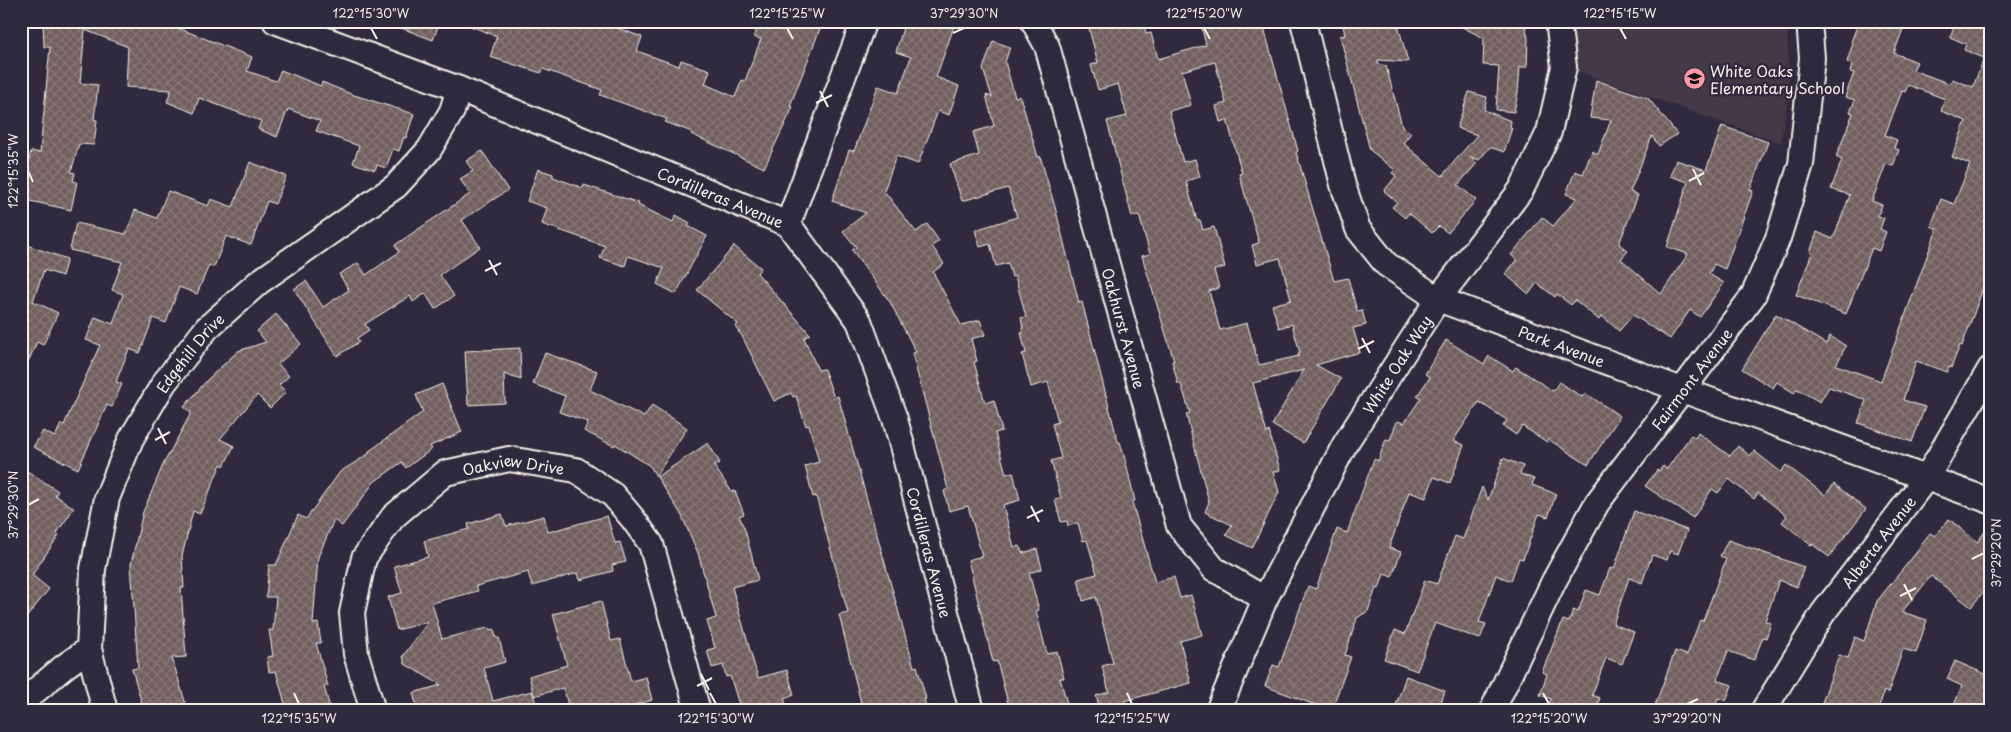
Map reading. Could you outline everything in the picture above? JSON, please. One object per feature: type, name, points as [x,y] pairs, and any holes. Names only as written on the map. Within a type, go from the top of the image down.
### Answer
[{"type":"street","name":"Cordilleras Avenue","points":[[275,21],[459,89],[788,224],[859,321],[895,419],[972,711]]},
{"type":"street","points":[[788,224],[864,21]]},
{"type":"street","name":"Oakhurst Avenue","points":[[1034,21],[1047,46],[1179,526],[1214,569],[1265,599]]},
{"type":"street","name":"Park Avenue","points":[[1303,21],[1343,185],[1358,229],[1386,264],[1438,299],[1682,390],[1990,501]]},
{"type":"street","name":"White Oak Way","points":[[1218,711],[1265,599],[1345,444],[1438,299],[1521,190],[1549,132],[1564,67],[1558,21]]},
{"type":"street","name":"Fairmont Avenue","points":[[1492,711],[1554,581],[1597,503],[1752,296],[1778,238],[1802,164],[1812,58],[1809,21]]},
{"type":"street","name":"Edgehill Drive","points":[[105,711],[89,649],[93,569],[108,498],[131,438],[164,383],[207,328],[258,282],[396,186],[429,150],[452,111],[459,89]]},
{"type":"street","name":"Alberta Avenue","points":[[1763,711],[1823,613],[1927,477],[1990,369]]},
{"type":"street","name":"Oakview Drive","points":[[373,711],[356,654],[352,613],[364,558],[393,517],[445,473],[509,459],[576,470],[613,495],[633,519],[651,544],[698,711]]},
{"type":"street","points":[[21,703],[65,666],[89,649]]},
{"type":"shaded area","name":"White Oaks Elementary School","points":[[1572,21],[1787,21],[1789,87],[1781,143],[1577,71]]},
{"type":"building","points":[[43,21],[160,21],[252,57],[247,71],[276,81],[281,70],[321,86],[322,82],[351,94],[414,114],[406,138],[404,137],[399,151],[393,149],[386,168],[377,165],[375,170],[353,163],[359,146],[316,131],[320,121],[288,109],[277,137],[258,129],[261,121],[199,98],[194,113],[167,102],[171,90],[126,87],[128,47],[85,30],[80,83],[98,85],[94,120],[97,120],[94,145],[79,144],[71,172],[75,173],[73,181],[77,182],[71,210],[21,199],[21,190],[31,151],[40,153],[50,47],[44,47]]},
{"type":"building","points":[[388,21],[440,21],[433,40],[388,23]]},
{"type":"building","points":[[462,21],[598,21],[642,37],[637,51],[679,66],[681,60],[710,70],[705,84],[735,97],[742,80],[745,81],[761,39],[754,37],[760,21],[823,21],[790,106],[793,107],[764,168],[691,134],[692,132],[665,122],[667,119],[600,95],[602,90],[543,69],[541,73],[490,57],[497,36],[462,23]]},
{"type":"building","points":[[905,21],[956,21],[936,77],[959,86],[949,115],[938,111],[918,164],[896,156],[884,191],[916,232],[927,224],[939,241],[932,246],[944,264],[933,272],[961,325],[980,320],[985,335],[971,339],[977,361],[974,362],[985,403],[994,400],[1002,431],[995,433],[1006,474],[1013,472],[1020,500],[1003,505],[1014,547],[1020,546],[1022,553],[1037,549],[1042,569],[1029,573],[1039,610],[1036,611],[1047,654],[1057,651],[1064,678],[1060,678],[1069,711],[1010,711],[997,661],[993,662],[968,560],[982,556],[968,506],[949,511],[944,491],[948,489],[912,353],[916,352],[890,302],[852,250],[856,247],[843,231],[866,213],[832,201],[849,150],[854,151],[878,86],[898,93],[911,57],[896,52]]},
{"type":"building","points":[[1087,21],[1143,21],[1146,34],[1151,33],[1158,59],[1206,45],[1200,21],[1262,21],[1298,151],[1296,152],[1334,281],[1348,278],[1357,311],[1362,310],[1366,325],[1353,328],[1360,352],[1316,365],[1341,379],[1303,443],[1272,425],[1304,370],[1253,383],[1267,434],[1269,431],[1280,470],[1273,472],[1279,492],[1252,548],[1226,535],[1232,525],[1205,512],[1209,502],[1186,414],[1190,413],[1181,384],[1178,384],[1172,361],[1174,361],[1142,256],[1150,254],[1139,215],[1132,217],[1107,121],[1127,116],[1118,84],[1098,90],[1091,65],[1098,63]],"holes":[[[1215,62],[1226,103],[1216,106],[1220,122],[1227,120],[1242,173],[1239,174],[1259,243],[1252,245],[1257,264],[1280,258],[1291,300],[1272,305],[1279,328],[1292,324],[1300,353],[1298,354],[1299,356],[1259,365],[1247,323],[1220,330],[1209,291],[1219,288],[1214,270],[1225,267],[1214,227],[1203,230],[1200,220],[1197,221],[1186,181],[1200,177],[1195,159],[1183,162],[1169,111],[1191,105],[1182,71]]]},
{"type":"building","points":[[1342,21],[1397,21],[1408,62],[1378,60],[1378,64],[1386,66],[1402,126],[1411,133],[1403,143],[1442,176],[1477,135],[1457,128],[1469,92],[1487,97],[1484,110],[1511,121],[1510,127],[1512,128],[1504,152],[1490,147],[1479,160],[1469,156],[1477,163],[1458,185],[1476,200],[1448,233],[1439,226],[1432,233],[1409,213],[1405,218],[1392,207],[1397,202],[1384,191],[1396,176],[1392,173],[1395,170],[1370,150],[1340,36],[1345,35]]},
{"type":"building","points":[[1450,21],[1524,21],[1528,38],[1527,67],[1520,67],[1514,112],[1496,110],[1499,66],[1483,65],[1484,38]]},
{"type":"building","points":[[1859,21],[1906,21],[1894,53],[1917,62],[1913,70],[1950,84],[1952,79],[1973,87],[1984,58],[1964,50],[1966,44],[1950,37],[1956,21],[1990,21],[1990,207],[1984,222],[1990,224],[1990,269],[1962,346],[1960,345],[1951,368],[1949,367],[1947,372],[1916,361],[1903,400],[1925,407],[1912,442],[1858,423],[1866,400],[1829,387],[1820,402],[1797,389],[1794,393],[1777,382],[1773,388],[1742,369],[1776,314],[1826,344],[1830,336],[1846,346],[1836,365],[1881,381],[1937,229],[1931,226],[1941,199],[1954,204],[1970,164],[1952,157],[1966,121],[1941,111],[1945,99],[1908,85],[1905,92],[1902,91],[1885,135],[1897,140],[1894,148],[1899,150],[1893,166],[1886,164],[1872,201],[1882,205],[1878,216],[1884,218],[1880,229],[1886,232],[1879,251],[1872,248],[1846,314],[1796,295],[1812,253],[1810,252],[1817,232],[1833,239],[1850,195],[1831,189],[1842,160],[1836,157],[1853,113],[1850,112],[1855,100],[1845,97],[1854,73],[1850,72],[1852,65],[1847,62],[1853,43],[1851,42]]},
{"type":"building","points":[[993,41],[1010,47],[1005,62],[1015,97],[1020,96],[1055,207],[1079,303],[1082,302],[1118,442],[1120,442],[1125,459],[1135,501],[1132,502],[1155,582],[1174,577],[1180,598],[1191,595],[1202,635],[1180,641],[1191,683],[1124,701],[1127,711],[1101,711],[1096,696],[1109,692],[1102,666],[1113,663],[1096,597],[1083,601],[1078,579],[1097,574],[1087,540],[1083,541],[1078,523],[1068,526],[1067,521],[1061,522],[1055,500],[1061,498],[1051,461],[1061,458],[1052,424],[1058,422],[1048,382],[1031,387],[1022,354],[1026,353],[1021,333],[1023,333],[1023,328],[1021,318],[1026,317],[1015,276],[1012,277],[1008,263],[996,266],[990,244],[980,247],[975,230],[1017,217],[1008,188],[962,201],[950,164],[979,155],[973,132],[994,126],[986,95],[992,97],[983,69]]},
{"type":"building","points":[[1596,80],[1648,98],[1677,134],[1659,146],[1652,136],[1630,192],[1638,195],[1619,244],[1628,251],[1621,259],[1661,294],[1688,254],[1667,247],[1688,182],[1670,176],[1676,160],[1706,170],[1722,126],[1768,142],[1750,190],[1753,191],[1725,269],[1714,264],[1709,274],[1724,283],[1700,317],[1690,310],[1670,339],[1633,315],[1619,331],[1602,316],[1599,320],[1575,300],[1571,305],[1557,294],[1555,297],[1537,283],[1529,294],[1505,274],[1517,260],[1511,255],[1542,217],[1553,226],[1577,198],[1566,194],[1575,171],[1583,174],[1592,151],[1598,154],[1611,120],[1590,118]]},
{"type":"building","points":[[482,151],[508,190],[462,220],[480,247],[440,275],[454,296],[435,309],[425,293],[413,302],[410,296],[365,324],[369,330],[357,338],[359,342],[337,356],[294,289],[306,281],[323,307],[349,290],[339,274],[358,263],[366,275],[399,252],[395,245],[470,194],[460,179],[473,171],[466,161]]},
{"type":"building","points":[[250,162],[286,176],[275,204],[267,201],[251,245],[226,236],[214,267],[209,265],[197,294],[179,287],[166,323],[153,318],[140,353],[129,349],[116,382],[122,384],[112,407],[107,405],[78,469],[33,447],[43,431],[55,437],[61,424],[64,425],[100,345],[86,340],[95,317],[113,324],[123,294],[112,290],[122,262],[70,250],[76,223],[126,234],[135,210],[157,218],[168,191],[208,206],[211,199],[233,207]]},
{"type":"building","points":[[538,169],[553,174],[553,177],[583,188],[584,185],[639,203],[638,205],[673,222],[676,215],[690,223],[688,226],[707,236],[676,294],[657,284],[664,268],[628,256],[625,266],[600,258],[605,246],[542,224],[547,208],[527,201]]},
{"type":"building","points":[[21,243],[67,259],[62,276],[44,270],[33,301],[58,313],[43,345],[37,342],[21,377]]},
{"type":"building","points":[[734,246],[761,268],[757,273],[810,334],[804,338],[818,370],[824,369],[834,398],[838,396],[914,667],[917,666],[926,699],[924,699],[927,711],[863,711],[839,615],[848,613],[816,496],[813,497],[805,466],[819,462],[809,425],[806,426],[796,396],[793,397],[791,393],[774,401],[742,336],[735,327],[738,324],[697,290]]},
{"type":"building","points":[[276,314],[301,344],[278,364],[289,376],[279,385],[286,392],[270,408],[257,395],[220,439],[234,446],[224,466],[221,464],[200,514],[193,511],[182,556],[184,588],[181,588],[186,657],[172,658],[186,705],[165,711],[144,711],[132,669],[138,668],[131,564],[143,512],[163,465],[191,413],[184,407],[208,379],[238,351],[266,342],[257,331]]},
{"type":"building","points":[[1446,340],[1484,364],[1489,356],[1513,371],[1516,367],[1553,391],[1559,382],[1582,397],[1585,393],[1620,416],[1588,465],[1548,439],[1547,442],[1522,426],[1516,435],[1503,426],[1507,420],[1479,402],[1453,441],[1464,445],[1450,483],[1434,477],[1426,498],[1409,492],[1389,548],[1401,552],[1392,577],[1384,574],[1379,589],[1376,588],[1368,611],[1357,618],[1345,655],[1351,657],[1331,711],[1265,686],[1273,665],[1279,667],[1308,586],[1316,589],[1337,529],[1347,533],[1374,459],[1378,461],[1386,439],[1390,440],[1397,421],[1404,423],[1421,398],[1417,396],[1430,377],[1425,374]]},
{"type":"building","points":[[520,348],[521,380],[504,374],[505,403],[468,405],[465,351]]},
{"type":"building","points":[[545,353],[597,371],[590,390],[644,417],[652,405],[687,428],[656,476],[650,466],[615,444],[614,446],[584,431],[588,422],[559,412],[565,396],[533,384]]},
{"type":"building","points":[[442,384],[462,432],[430,446],[432,449],[406,468],[402,462],[374,482],[342,526],[334,520],[318,557],[313,624],[318,623],[321,643],[316,643],[328,686],[324,687],[331,711],[287,711],[276,671],[269,672],[267,657],[273,656],[269,630],[273,630],[276,597],[266,597],[269,565],[276,565],[298,515],[306,519],[340,472],[370,453],[368,452],[423,412],[416,395]]},
{"type":"building","points":[[1698,433],[1730,456],[1738,446],[1750,456],[1754,451],[1781,472],[1786,465],[1825,495],[1834,484],[1866,509],[1829,557],[1782,522],[1787,516],[1758,493],[1754,499],[1729,479],[1718,493],[1712,489],[1693,518],[1645,486],[1657,470],[1659,471],[1663,466],[1667,469],[1691,435],[1695,438]]},
{"type":"building","points":[[708,443],[720,463],[714,466],[732,492],[735,491],[744,514],[739,516],[745,530],[758,580],[732,587],[758,678],[787,670],[794,695],[784,698],[788,711],[741,711],[730,676],[726,677],[723,665],[712,668],[707,650],[715,648],[707,621],[716,618],[698,553],[681,514],[657,477]]},
{"type":"building","points":[[1503,458],[1523,466],[1520,474],[1534,479],[1532,485],[1556,494],[1548,517],[1539,514],[1523,559],[1519,558],[1511,581],[1496,575],[1479,622],[1486,624],[1480,639],[1435,623],[1417,671],[1384,659],[1395,630],[1405,634],[1425,580],[1437,584],[1455,536],[1463,539],[1482,487],[1488,500]]},
{"type":"building","points":[[21,467],[58,491],[55,495],[74,508],[57,533],[59,535],[32,575],[49,589],[21,624],[21,515],[28,504],[21,500]]},
{"type":"building","points":[[1634,511],[1687,530],[1678,554],[1670,551],[1667,560],[1652,555],[1642,583],[1629,578],[1613,624],[1634,632],[1622,664],[1606,658],[1592,695],[1600,698],[1595,711],[1546,711],[1551,699],[1540,695],[1547,674],[1542,672],[1563,620],[1569,622],[1573,610],[1578,612],[1586,590],[1600,595],[1610,568],[1614,569]]},
{"type":"building","points":[[502,514],[506,526],[544,516],[548,532],[607,516],[615,543],[620,542],[626,562],[612,565],[613,571],[580,580],[578,573],[532,586],[528,572],[476,586],[478,591],[432,603],[442,639],[478,630],[494,629],[496,638],[499,638],[505,662],[484,668],[493,701],[532,691],[537,707],[522,711],[418,711],[413,693],[441,685],[405,664],[403,656],[428,622],[397,630],[388,597],[402,593],[394,566],[428,557],[424,541],[469,529],[468,524]]},
{"type":"building","points":[[1949,519],[1977,542],[1990,525],[1990,584],[1971,607],[1931,576],[1902,612],[1927,620],[1916,653],[1903,649],[1888,693],[1884,691],[1878,711],[1819,711],[1839,655],[1848,658],[1855,637],[1864,641],[1877,601],[1930,533],[1935,536]]},
{"type":"building","points":[[1728,540],[1804,567],[1797,587],[1779,580],[1765,621],[1771,623],[1766,638],[1763,637],[1754,660],[1728,651],[1717,680],[1732,685],[1726,701],[1718,698],[1714,711],[1653,711],[1675,651],[1687,655],[1700,620],[1703,621],[1726,559],[1720,556]]},
{"type":"building","points":[[601,601],[611,641],[620,639],[631,681],[646,677],[652,700],[635,705],[636,711],[570,711],[563,688],[534,696],[529,676],[567,665],[553,614]]},
{"type":"building","points":[[1955,661],[1990,676],[1990,711],[1968,711],[1954,705],[1962,686],[1947,679]]},
{"type":"building","points":[[1406,676],[1445,691],[1438,711],[1394,711]]},
{"type":"place","name":"White Oaks Elementary School","points":[[1694,79]]}]
